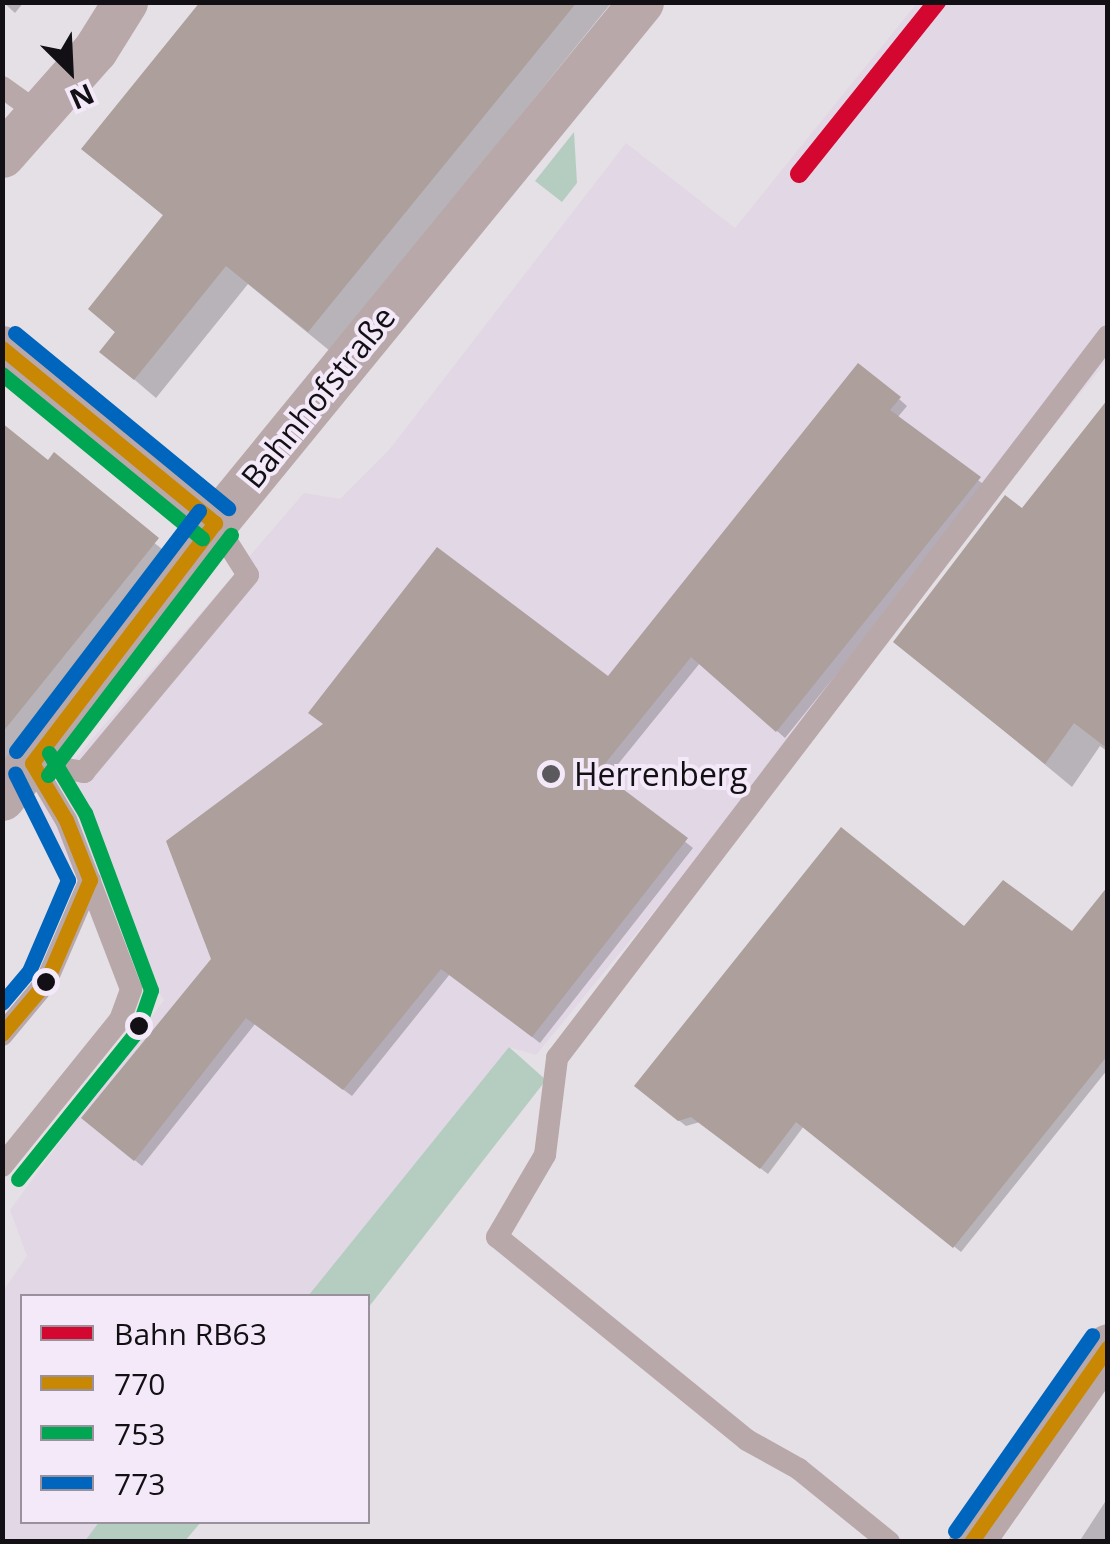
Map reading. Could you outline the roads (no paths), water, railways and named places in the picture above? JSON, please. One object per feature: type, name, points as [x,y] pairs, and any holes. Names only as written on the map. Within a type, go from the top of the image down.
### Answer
[{"type":"street","points":[[2,155],[20,99],[94,50],[125,2]]},
{"type":"street","name":"Bahnhofstraße","points":[[2,798],[215,523],[641,2]]},
{"type":"street","points":[[2,348],[215,523]]},
{"type":"street","points":[[971,1542],[1108,1346]]},
{"type":"lane","points":[[888,1542],[800,1469],[748,1440],[496,1237],[545,1155],[557,1058],[1108,336]]},
{"type":"lane","points":[[2,1166],[120,1020],[131,988],[66,820],[32,763]]},
{"type":"lane","points":[[2,1034],[46,982],[90,880]]},
{"type":"rail line","name":"RB63","points":[[799,174],[937,2]]},
{"type":"place","name":"Herrenberg","points":[[551,774]]}]
